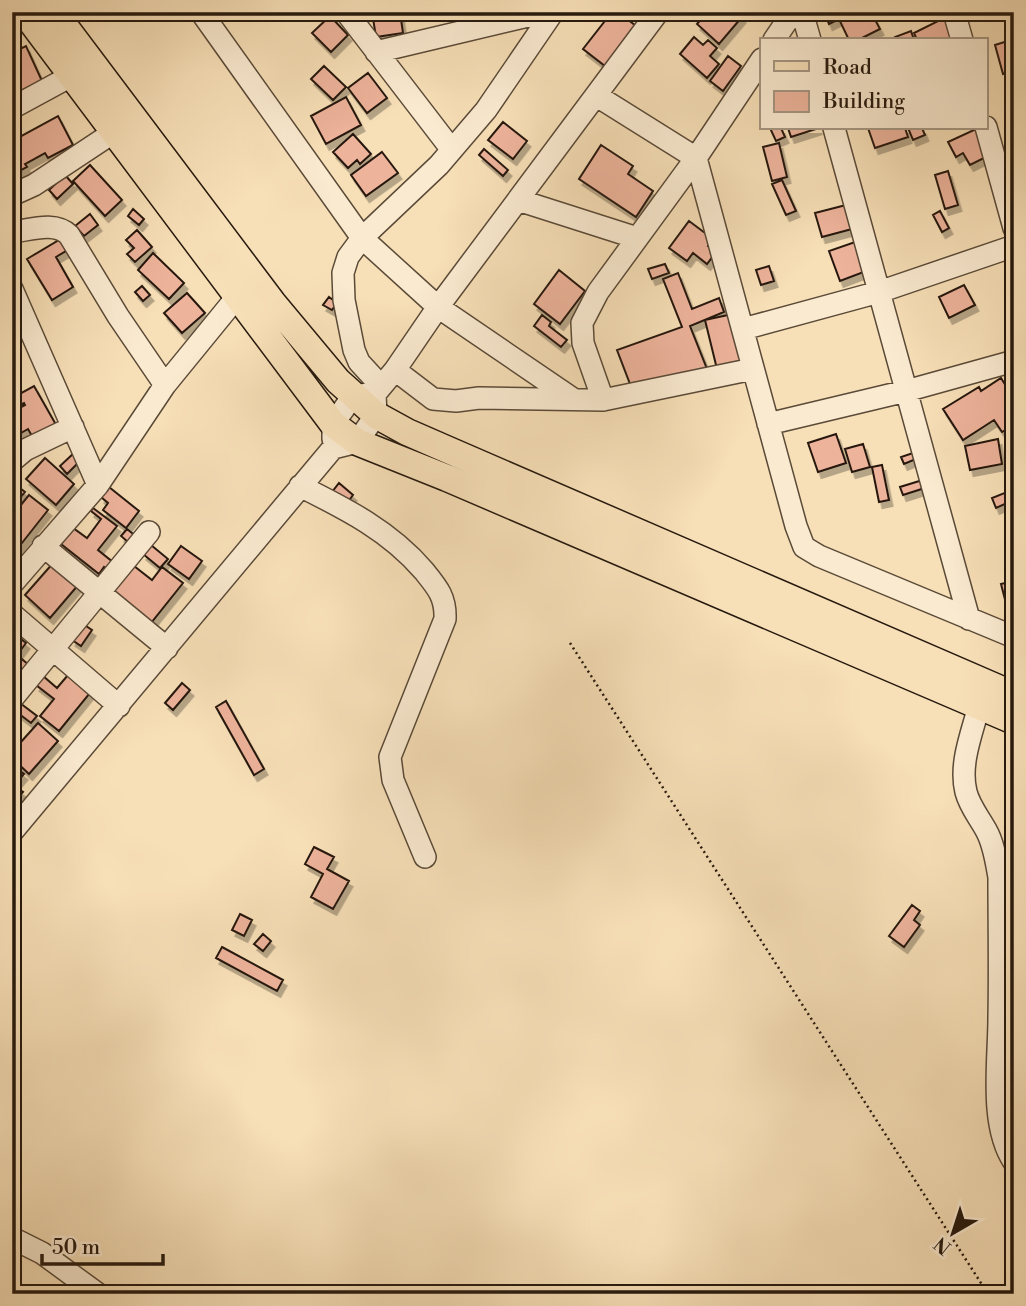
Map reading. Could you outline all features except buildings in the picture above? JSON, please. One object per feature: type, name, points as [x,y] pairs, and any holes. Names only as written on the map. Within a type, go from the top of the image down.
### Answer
[{"type":"main road","points":[[24,12],[341,438],[447,478],[1014,721]]},
{"type":"main road","points":[[54,12],[268,296],[338,381],[376,392],[407,432],[1014,695]]},
{"type":"street","points":[[201,12],[362,238],[438,307],[573,399]]},
{"type":"street","points":[[346,12],[452,150]]},
{"type":"street","points":[[376,52],[545,12]]},
{"type":"street","points":[[376,392],[354,350],[344,300],[343,273],[348,257],[362,238],[452,150],[486,110],[553,12]]},
{"type":"street","points":[[12,832],[341,438],[659,12]]},
{"type":"street","points":[[954,12],[961,38]]},
{"type":"street","points":[[775,38],[787,15],[808,38]]},
{"type":"street","points":[[603,400],[583,343],[582,323],[598,292],[696,158],[760,62]]},
{"type":"street","points":[[12,108],[71,76]]},
{"type":"street","points":[[597,96],[696,158],[804,547],[819,556],[1014,637]]},
{"type":"street","points":[[835,130],[970,619]]},
{"type":"street","points":[[987,130],[1014,228]]},
{"type":"street","points":[[12,195],[34,185],[114,132]]},
{"type":"street","points":[[518,200],[638,239]]},
{"type":"street","points":[[12,232],[55,227],[63,229],[69,235],[118,316],[165,385]]},
{"type":"street","points":[[743,329],[878,292],[1014,246]]},
{"type":"street","points":[[12,289],[98,485]]},
{"type":"street","points":[[12,584],[98,485],[165,385],[236,298]]},
{"type":"street","points":[[768,424],[906,391],[1014,361]]},
{"type":"street","points":[[376,392],[433,399],[603,400],[753,369]]},
{"type":"street","points":[[341,438],[376,392]]},
{"type":"street","points":[[12,461],[24,450],[73,427]]},
{"type":"street","points":[[300,486],[349,510],[382,531],[406,550],[442,594],[445,619],[390,757],[393,780],[425,857]]},
{"type":"street","points":[[12,699],[149,532]]},
{"type":"street","points":[[43,547],[167,648]]},
{"type":"street","points":[[12,614],[119,706]]},
{"type":"street","points":[[979,706],[964,768],[965,791],[994,850],[999,877],[999,1109],[1004,1147],[1014,1162]]},
{"type":"street","points":[[12,1238],[42,1253],[98,1294]]},
{"type":"path","points":[[570,643],[988,1294]]}]
